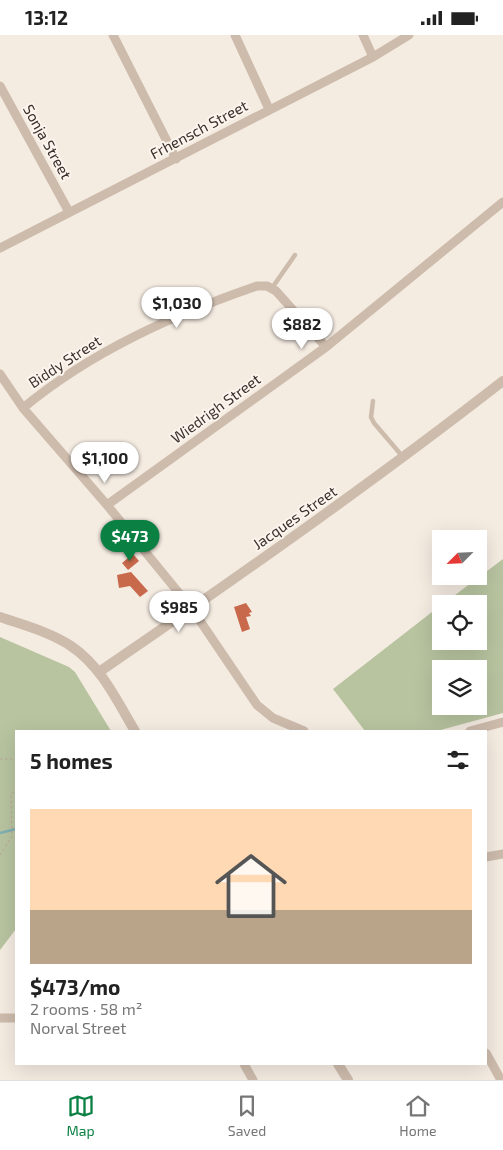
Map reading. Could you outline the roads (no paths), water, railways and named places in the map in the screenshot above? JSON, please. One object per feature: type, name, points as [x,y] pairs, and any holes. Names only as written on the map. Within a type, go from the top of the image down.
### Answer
[{"type":"street","points":[[113,35],[176,159]]},
{"type":"street","points":[[235,35],[269,109]]},
{"type":"street","points":[[363,35],[372,57]]},
{"type":"street","name":"Frhensch Street","points":[[0,248],[372,57],[409,35]]},
{"type":"street","name":"Sonja Street","points":[[0,86],[69,212]]},
{"type":"street","name":"Wiedrigh Street","points":[[107,505],[326,347],[503,202]]},
{"type":"street","name":"Biddy Street","points":[[23,408],[71,371],[147,330],[194,309],[257,286],[272,288]]},
{"type":"street","points":[[272,288],[326,347]]},
{"type":"street","points":[[0,374],[23,408],[107,505],[192,609],[262,710],[273,719],[301,730]]},
{"type":"street","name":"Jacques Street","points":[[99,672],[313,525],[404,459],[503,381]]},
{"type":"street","points":[[0,617],[70,645],[99,672],[134,730]]},
{"type":"street","points":[[474,730],[503,722]]},
{"type":"street","points":[[487,857],[503,854]]},
{"type":"street","points":[[0,1017],[15,1018]]},
{"type":"street","points":[[487,1055],[501,1080]]},
{"type":"street","points":[[244,1065],[252,1080]]},
{"type":"street","points":[[338,1065],[341,1080]]},
{"type":"street","points":[[338,1065],[348,1080]]},
{"type":"lane","points":[[272,288],[295,255]]},
{"type":"lane","points":[[373,401],[370,417],[404,459]]},
{"type":"waterway","points":[[0,833],[15,829]]}]
